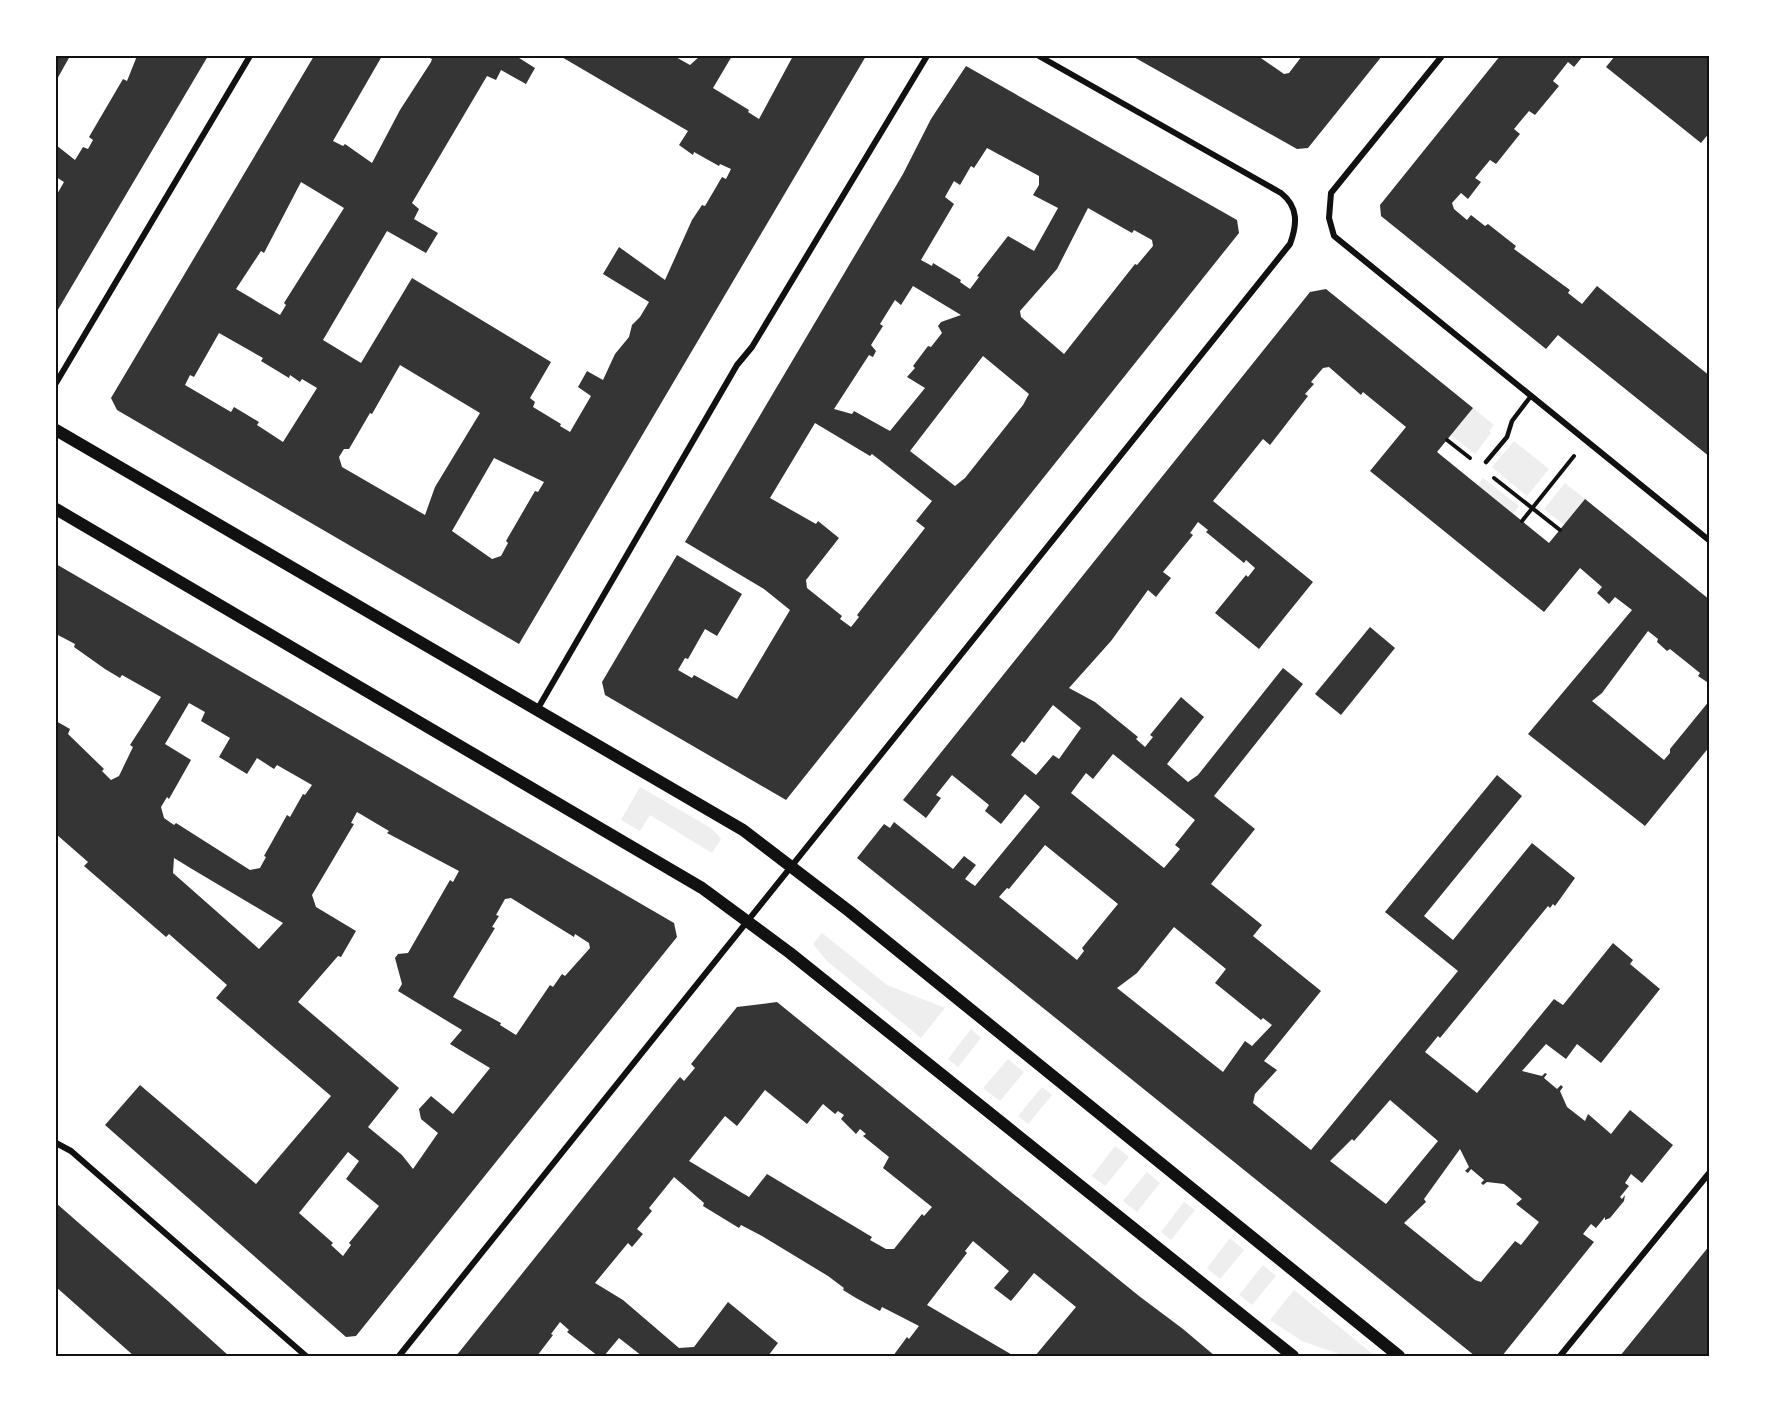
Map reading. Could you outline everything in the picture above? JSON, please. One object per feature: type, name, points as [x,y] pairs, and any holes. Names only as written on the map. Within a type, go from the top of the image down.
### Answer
[{"type":"main road","points":[[56,430],[733,823],[792,865],[1399,1356]]},
{"type":"main road","points":[[56,509],[686,878],[748,921],[1293,1356]]},
{"type":"street","points":[[56,383],[250,56]]},
{"type":"street","points":[[537,710],[737,365],[752,347],[927,56]]},
{"type":"street","points":[[399,1356],[1290,244],[1296,220],[1290,200],[1267,184],[1040,56]]},
{"type":"street","points":[[1442,56],[1332,193],[1329,218],[1334,236],[1710,541]]},
{"type":"street","points":[[56,1143],[71,1151],[306,1356]]},
{"type":"street","points":[[1560,1356],[1710,1172]]},
{"type":"lane","points":[[1486,462],[1507,437],[1512,421],[1531,396]]},
{"type":"path","points":[[1447,440],[1474,461]]},
{"type":"path","points":[[1522,521],[1586,440]]},
{"type":"path","points":[[1490,475],[1560,530]]},
{"type":"shaded area","points":[[1473,408],[1494,425],[1489,431],[1491,433],[1475,454],[1451,435]]},
{"type":"shaded area","points":[[1514,441],[1549,469],[1527,496],[1492,467]]},
{"type":"shaded area","points":[[1483,478],[1519,506],[1513,514],[1478,485]]},
{"type":"shaded area","points":[[1565,483],[1585,499],[1564,525],[1544,509]]},
{"type":"shaded area","points":[[640,787],[711,828],[721,839],[712,853],[650,815],[640,831],[621,820]]},
{"type":"shaded area","points":[[822,933],[887,985],[945,1008],[921,1038],[827,961],[813,944]]},
{"type":"shaded area","points":[[971,1029],[981,1038],[958,1067],[948,1059]]},
{"type":"shaded area","points":[[1008,1059],[1024,1072],[1000,1101],[983,1088]]},
{"type":"shaded area","points":[[1042,1087],[1052,1095],[1028,1124],[1018,1116]]},
{"type":"shaded area","points":[[1115,1146],[1129,1157],[1105,1186],[1092,1176]]},
{"type":"shaded area","points":[[1147,1172],[1160,1183],[1137,1212],[1123,1201]]},
{"type":"shaded area","points":[[1184,1202],[1195,1210],[1171,1240],[1161,1232]]},
{"type":"shaded area","points":[[1230,1238],[1244,1250],[1220,1279],[1207,1268]]},
{"type":"shaded area","points":[[1263,1265],[1276,1276],[1252,1305],[1239,1295]]},
{"type":"shaded area","points":[[1294,1290],[1375,1356],[1345,1356],[1302,1341],[1270,1320]]},
{"type":"building","points":[[56,56],[70,56],[56,81]]},
{"type":"building","points":[[137,56],[208,56],[56,313],[56,196],[64,182],[56,177],[56,145],[75,160],[83,147],[88,149],[93,140],[89,137],[123,79],[127,81]]},
{"type":"building","points":[[314,56],[382,56],[333,141],[343,146],[345,144],[372,163],[400,110],[431,62],[432,59],[425,56],[516,56],[535,68],[526,84],[501,70],[496,80],[487,76],[412,203],[419,209],[414,219],[438,233],[426,253],[387,231],[323,340],[361,363],[412,278],[551,362],[530,398],[535,402],[533,407],[570,432],[591,396],[578,387],[587,371],[603,380],[615,354],[629,337],[632,325],[649,302],[603,274],[619,247],[665,280],[692,220],[702,205],[705,206],[722,177],[726,179],[731,169],[720,164],[719,166],[694,152],[693,155],[679,145],[688,131],[560,56],[674,56],[690,65],[700,56],[732,56],[713,88],[749,110],[748,112],[759,119],[793,56],[866,56],[519,644],[117,410],[111,398]],"holes":[[[301,182],[344,208],[284,303],[286,305],[280,315],[236,289],[261,251],[264,253]],[[219,333],[263,358],[261,361],[289,378],[290,375],[300,382],[302,379],[317,388],[283,442],[257,425],[259,422],[234,407],[231,412],[185,385],[190,375],[194,377]],[[400,365],[480,413],[435,487],[425,515],[342,467],[339,457],[344,449],[349,449],[370,413],[372,414]],[[494,458],[544,482],[538,492],[535,491],[506,541],[508,543],[501,556],[492,559],[452,531]]]},
{"type":"building","points":[[1132,56],[1258,56],[1284,74],[1289,73],[1302,56],[1382,56],[1308,148],[1297,149]]},
{"type":"building","points":[[1500,56],[1583,56],[1574,67],[1568,62],[1553,81],[1559,86],[1535,115],[1529,111],[1514,129],[1520,134],[1496,164],[1490,160],[1475,178],[1481,182],[1468,199],[1461,193],[1452,203],[1454,209],[1467,220],[1471,215],[1485,226],[1488,224],[1516,246],[1514,249],[1570,290],[1568,293],[1582,304],[1597,286],[1710,376],[1710,457],[1558,335],[1546,349],[1381,216],[1380,205]]},
{"type":"building","points":[[1615,56],[1710,56],[1710,132],[1701,143],[1606,67]]},
{"type":"building","points":[[966,66],[1237,220],[1239,233],[786,800],[605,695],[602,682],[677,555],[742,594],[717,636],[705,629],[688,659],[685,658],[678,670],[692,678],[694,675],[737,699],[790,610],[764,589],[685,542],[903,174],[931,119]],"holes":[[[987,148],[1039,176],[1039,185],[1033,195],[1058,208],[1034,251],[1008,236],[977,276],[979,277],[970,289],[960,282],[961,280],[933,263],[932,266],[921,260],[954,204],[945,197],[954,181],[960,185],[971,166],[974,168]],[[1088,208],[1132,233],[1134,230],[1152,240],[1153,246],[1137,265],[1135,264],[1064,354],[1021,317],[1020,311],[1057,269]],[[913,286],[961,315],[941,322],[938,326],[942,333],[931,347],[928,346],[913,366],[915,368],[907,377],[925,388],[890,431],[854,411],[852,414],[834,409],[869,355],[873,357],[876,351],[871,345],[883,326],[880,324],[895,300],[901,305]],[[983,356],[1029,394],[1023,405],[965,478],[955,486],[910,451]],[[815,423],[870,456],[872,454],[932,501],[916,521],[925,528],[857,615],[859,617],[851,627],[840,619],[842,616],[807,588],[806,580],[839,538],[818,521],[816,524],[770,498]]]},
{"type":"building","points":[[1326,289],[1473,408],[1437,452],[1549,543],[1585,499],[1710,600],[1710,684],[1698,676],[1700,673],[1670,649],[1667,651],[1648,631],[1602,693],[1592,701],[1664,760],[1670,753],[1670,749],[1710,700],[1710,746],[1645,826],[1528,734],[1632,610],[1615,597],[1609,604],[1597,593],[1602,587],[1580,568],[1544,612],[1370,471],[1406,427],[1363,392],[1361,395],[1329,367],[1323,368],[1311,382],[1314,384],[1305,394],[1308,396],[1270,445],[1263,439],[1213,501],[1313,582],[1259,649],[1215,613],[1246,575],[1248,577],[1255,568],[1246,560],[1244,563],[1206,532],[1208,530],[1198,522],[1190,533],[1193,535],[1163,572],[1171,578],[1156,597],[1148,590],[1111,641],[1069,688],[1095,702],[1138,737],[1136,739],[1145,747],[1153,737],[1150,735],[1181,697],[1204,717],[1167,764],[1188,782],[1198,775],[1283,668],[1303,684],[1214,796],[1255,829],[1211,884],[1262,925],[1253,936],[1321,991],[1264,1061],[1277,1070],[1255,1094],[1253,1103],[1311,1150],[1458,971],[1385,912],[1497,775],[1522,796],[1424,916],[1453,940],[1532,843],[1575,878],[1555,906],[1553,904],[1550,908],[1548,906],[1440,1038],[1438,1036],[1425,1052],[1477,1093],[1554,999],[1563,1005],[1613,943],[1633,960],[1630,964],[1660,989],[1601,1063],[1577,1044],[1566,1059],[1546,1044],[1522,1071],[1542,1076],[1547,1074],[1544,1078],[1557,1089],[1561,1085],[1563,1087],[1560,1091],[1567,1107],[1585,1121],[1588,1114],[1611,1134],[1630,1110],[1673,1145],[1642,1183],[1631,1174],[1625,1183],[1629,1186],[1620,1197],[1622,1199],[1625,1195],[1624,1201],[1610,1218],[1605,1220],[1605,1217],[1596,1228],[1591,1224],[1583,1234],[1594,1242],[1502,1356],[1475,1356],[857,858],[884,824],[890,828],[894,822],[953,869],[964,856],[976,865],[965,879],[975,886],[1040,807],[1025,794],[1001,824],[985,811],[989,805],[952,775],[936,795],[941,798],[926,818],[903,800],[1310,292]],"holes":[[[1053,705],[1081,728],[1059,759],[1053,755],[1036,775],[1011,755],[1022,741],[1024,743]],[[1113,754],[1195,820],[1175,845],[1180,849],[1164,868],[1071,793],[1086,773],[1093,779]],[[1045,845],[1118,904],[1082,948],[1084,951],[1077,960],[999,897],[1007,888],[1009,889]],[[1174,927],[1226,969],[1215,983],[1261,1020],[1263,1018],[1272,1025],[1252,1046],[1245,1041],[1223,1072],[1117,988],[1137,973]],[[1390,1100],[1438,1141],[1386,1204],[1330,1161],[1352,1139],[1354,1141]],[[1460,1149],[1469,1167],[1465,1171],[1468,1173],[1471,1169],[1484,1180],[1481,1183],[1483,1185],[1487,1182],[1504,1184],[1522,1199],[1516,1204],[1539,1222],[1521,1245],[1515,1241],[1481,1282],[1475,1280],[1404,1223],[1426,1202],[1424,1199]]]},
{"type":"building","points":[[56,564],[674,923],[677,937],[356,1336],[346,1337],[105,1125],[140,1085],[256,1184],[331,1096],[216,998],[227,985],[169,934],[166,937],[84,866],[88,862],[56,834],[56,721],[70,729],[68,734],[104,769],[102,771],[111,780],[119,776],[133,747],[130,745],[161,697],[122,675],[120,678],[105,669],[74,647],[75,644],[56,634]],"holes":[[[189,703],[205,712],[201,721],[230,738],[219,757],[247,774],[257,758],[274,769],[277,765],[312,785],[305,795],[303,794],[290,817],[287,815],[264,856],[266,857],[260,868],[250,870],[176,823],[174,825],[164,818],[161,807],[167,797],[169,799],[191,760],[165,744]],[[357,812],[389,831],[387,833],[459,871],[453,882],[450,880],[408,953],[398,954],[395,958],[402,984],[398,991],[462,1030],[450,1044],[490,1068],[453,1114],[431,1096],[419,1109],[421,1119],[438,1133],[413,1169],[402,1155],[368,1127],[399,1088],[298,1002],[338,956],[341,957],[356,931],[316,907],[312,895],[354,824],[351,823]],[[174,858],[283,923],[259,949],[173,873]],[[511,898],[574,937],[575,934],[589,943],[590,948],[565,976],[562,974],[553,987],[550,985],[516,1035],[500,1025],[501,1023],[453,997],[495,928],[492,927],[499,916],[496,915],[505,899]],[[348,1152],[359,1161],[346,1179],[379,1206],[349,1243],[351,1245],[343,1256],[331,1245],[333,1243],[299,1213]]]},
{"type":"building","points":[[1370,627],[1395,648],[1341,715],[1315,694]]},
{"type":"building","points":[[777,1002],[1215,1356],[1035,1356],[1076,1307],[1034,1273],[1011,1301],[994,1288],[1009,1271],[973,1241],[965,1251],[967,1253],[927,1305],[1014,1356],[893,1356],[907,1337],[909,1339],[919,1326],[882,1307],[880,1311],[856,1298],[828,1276],[762,1236],[741,1225],[739,1228],[703,1206],[704,1203],[674,1177],[649,1208],[652,1211],[637,1229],[643,1234],[632,1247],[628,1243],[595,1283],[623,1300],[679,1348],[694,1347],[728,1302],[778,1343],[768,1356],[642,1356],[619,1338],[604,1356],[598,1356],[567,1332],[569,1330],[560,1322],[537,1356],[456,1356],[675,1083],[680,1077],[684,1081],[695,1068],[691,1064],[737,1007]],"holes":[[[765,1090],[807,1124],[823,1104],[835,1114],[838,1111],[844,1115],[841,1119],[856,1134],[860,1129],[866,1134],[863,1136],[889,1157],[883,1168],[932,1207],[924,1216],[922,1214],[894,1249],[886,1249],[870,1240],[872,1237],[767,1174],[749,1197],[689,1161],[725,1116],[737,1126]]]},
{"type":"building","points":[[56,1203],[229,1356],[134,1356],[56,1287]]},
{"type":"building","points":[[1710,1245],[1710,1356],[1620,1356],[1655,1313]]}]
